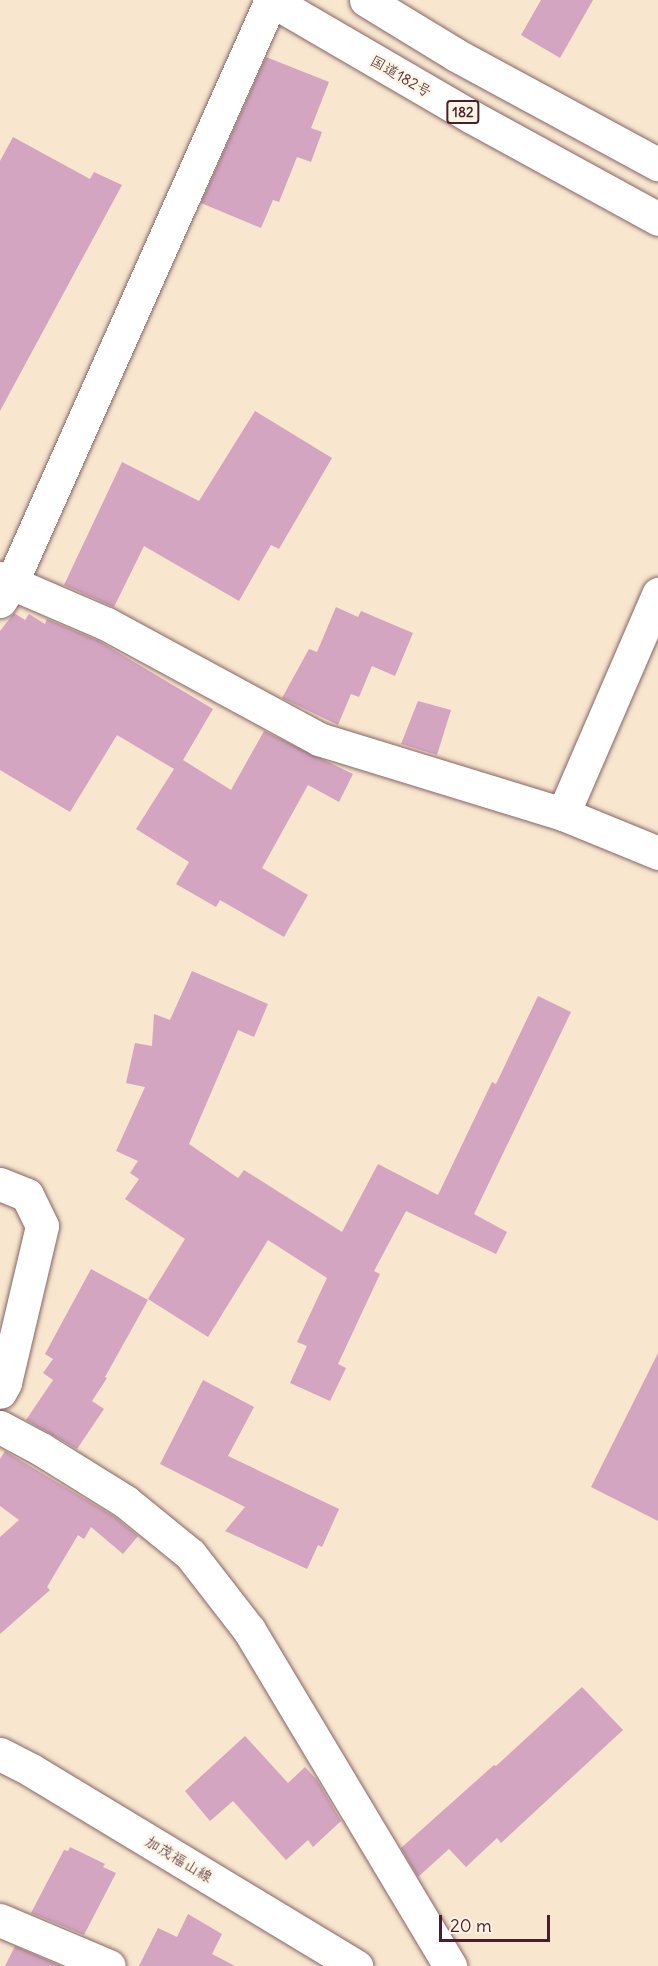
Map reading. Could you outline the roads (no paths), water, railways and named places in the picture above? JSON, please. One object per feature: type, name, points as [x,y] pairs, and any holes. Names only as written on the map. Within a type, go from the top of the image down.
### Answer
[{"type":"main road","name":"国道182号","points":[[271,0],[472,117],[658,219]]},
{"type":"main road","points":[[271,0],[4,587],[107,624],[319,739],[563,814],[658,853]]},
{"type":"main road","points":[[366,0],[456,55],[658,164]]},
{"type":"main road","points":[[563,814],[647,649],[658,594]]},
{"type":"main road","points":[[0,1184],[27,1195],[42,1226],[5,1383],[0,1392]]},
{"type":"main road","points":[[0,1427],[126,1502],[190,1554],[249,1630],[450,1966]]},
{"type":"main road","name":"加茂福山線","points":[[0,1754],[31,1770],[356,1966]]},
{"type":"main road","points":[[0,1920],[109,1966]]}]
